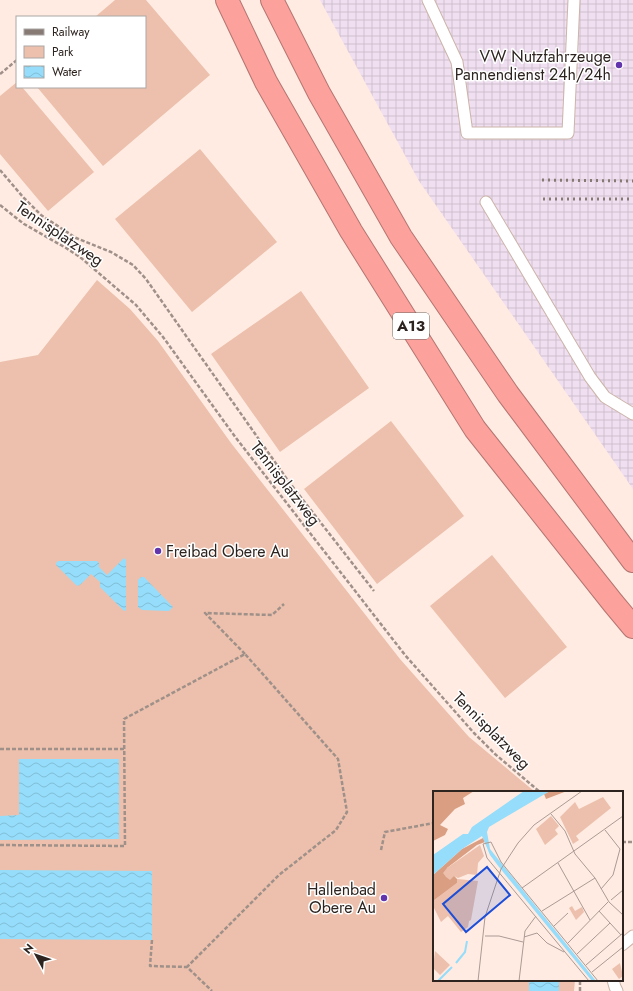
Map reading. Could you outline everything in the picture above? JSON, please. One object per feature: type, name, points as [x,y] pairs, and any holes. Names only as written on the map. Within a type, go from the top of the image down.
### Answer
[{"type":"highway","name":"A13","points":[[227,0],[266,82],[347,224],[475,429],[633,627]]},
{"type":"highway","name":"A13","points":[[272,0],[319,93],[401,237],[508,394],[633,561]]},
{"type":"lane","points":[[428,0],[457,62],[467,133],[568,133],[574,0]]},
{"type":"lane","points":[[486,202],[590,377],[605,398],[633,414]]},
{"type":"lane","points":[[623,944],[633,936]]},
{"type":"lane","points":[[613,981],[617,991]]},
{"type":"path","points":[[0,74],[16,61]]},
{"type":"path","points":[[0,170],[41,216],[76,238],[111,252],[133,265],[146,279],[289,482],[374,591]]},
{"type":"path","name":"Tennisplatzweg","points":[[0,205],[24,224],[80,257],[136,305],[163,337],[236,438],[405,655],[495,754],[539,791]]},
{"type":"path","points":[[187,967],[279,875],[336,830],[347,812],[338,759],[245,654],[205,614],[272,615],[284,604]]},
{"type":"path","points":[[0,845],[125,846],[124,719],[245,654]]},
{"type":"path","points":[[0,749],[124,749]]},
{"type":"path","points":[[381,850],[385,832],[433,823]]},
{"type":"path","points":[[152,940],[150,966],[187,967],[212,991]]},
{"type":"shaded area","points":[[320,0],[633,0],[633,489],[419,181]]},
{"type":"green space","points":[[115,0],[146,0],[210,75],[103,166],[38,88],[146,88],[146,16],[96,16]]},
{"type":"green space","points":[[16,83],[16,88],[23,88],[94,172],[48,211],[0,154],[0,96]]},
{"type":"green space","points":[[200,149],[277,242],[192,312],[115,219]]},
{"type":"green space","name":"Freibad Obere Au","points":[[97,280],[130,309],[158,341],[231,443],[400,659],[469,737],[534,791],[433,791],[433,981],[575,981],[574,991],[0,991],[0,362],[38,355]]},
{"type":"green space","points":[[301,291],[369,388],[280,452],[211,354]]},
{"type":"green space","points":[[391,421],[464,516],[377,584],[304,489]]},
{"type":"green space","points":[[492,555],[567,647],[505,698],[430,606]]},
{"type":"water","points":[[124,558],[126,560],[125,611],[100,587],[100,582],[91,574],[78,586],[56,565],[58,561],[97,561],[99,563],[99,567],[107,575]]},
{"type":"water","points":[[141,577],[144,577],[173,607],[169,611],[142,610],[138,607],[138,580]]},
{"type":"water","points":[[19,759],[119,759],[119,839],[0,840],[0,816],[19,815]]},
{"type":"water","points":[[0,870],[152,871],[152,940],[0,939]]},
{"type":"water","points":[[529,981],[559,981],[559,991],[529,991]]},
{"type":"railway","points":[[542,180],[633,181]]},
{"type":"railway","points":[[543,199],[633,199]]},
{"type":"place","name":"VW Nutzfahrzeuge Pannendienst 24h/24h","points":[[619,65]]},
{"type":"place","name":"Freibad Obere Au","points":[[158,551]]},
{"type":"place","name":"Hallenbad Obere Au","points":[[384,898]]}]
